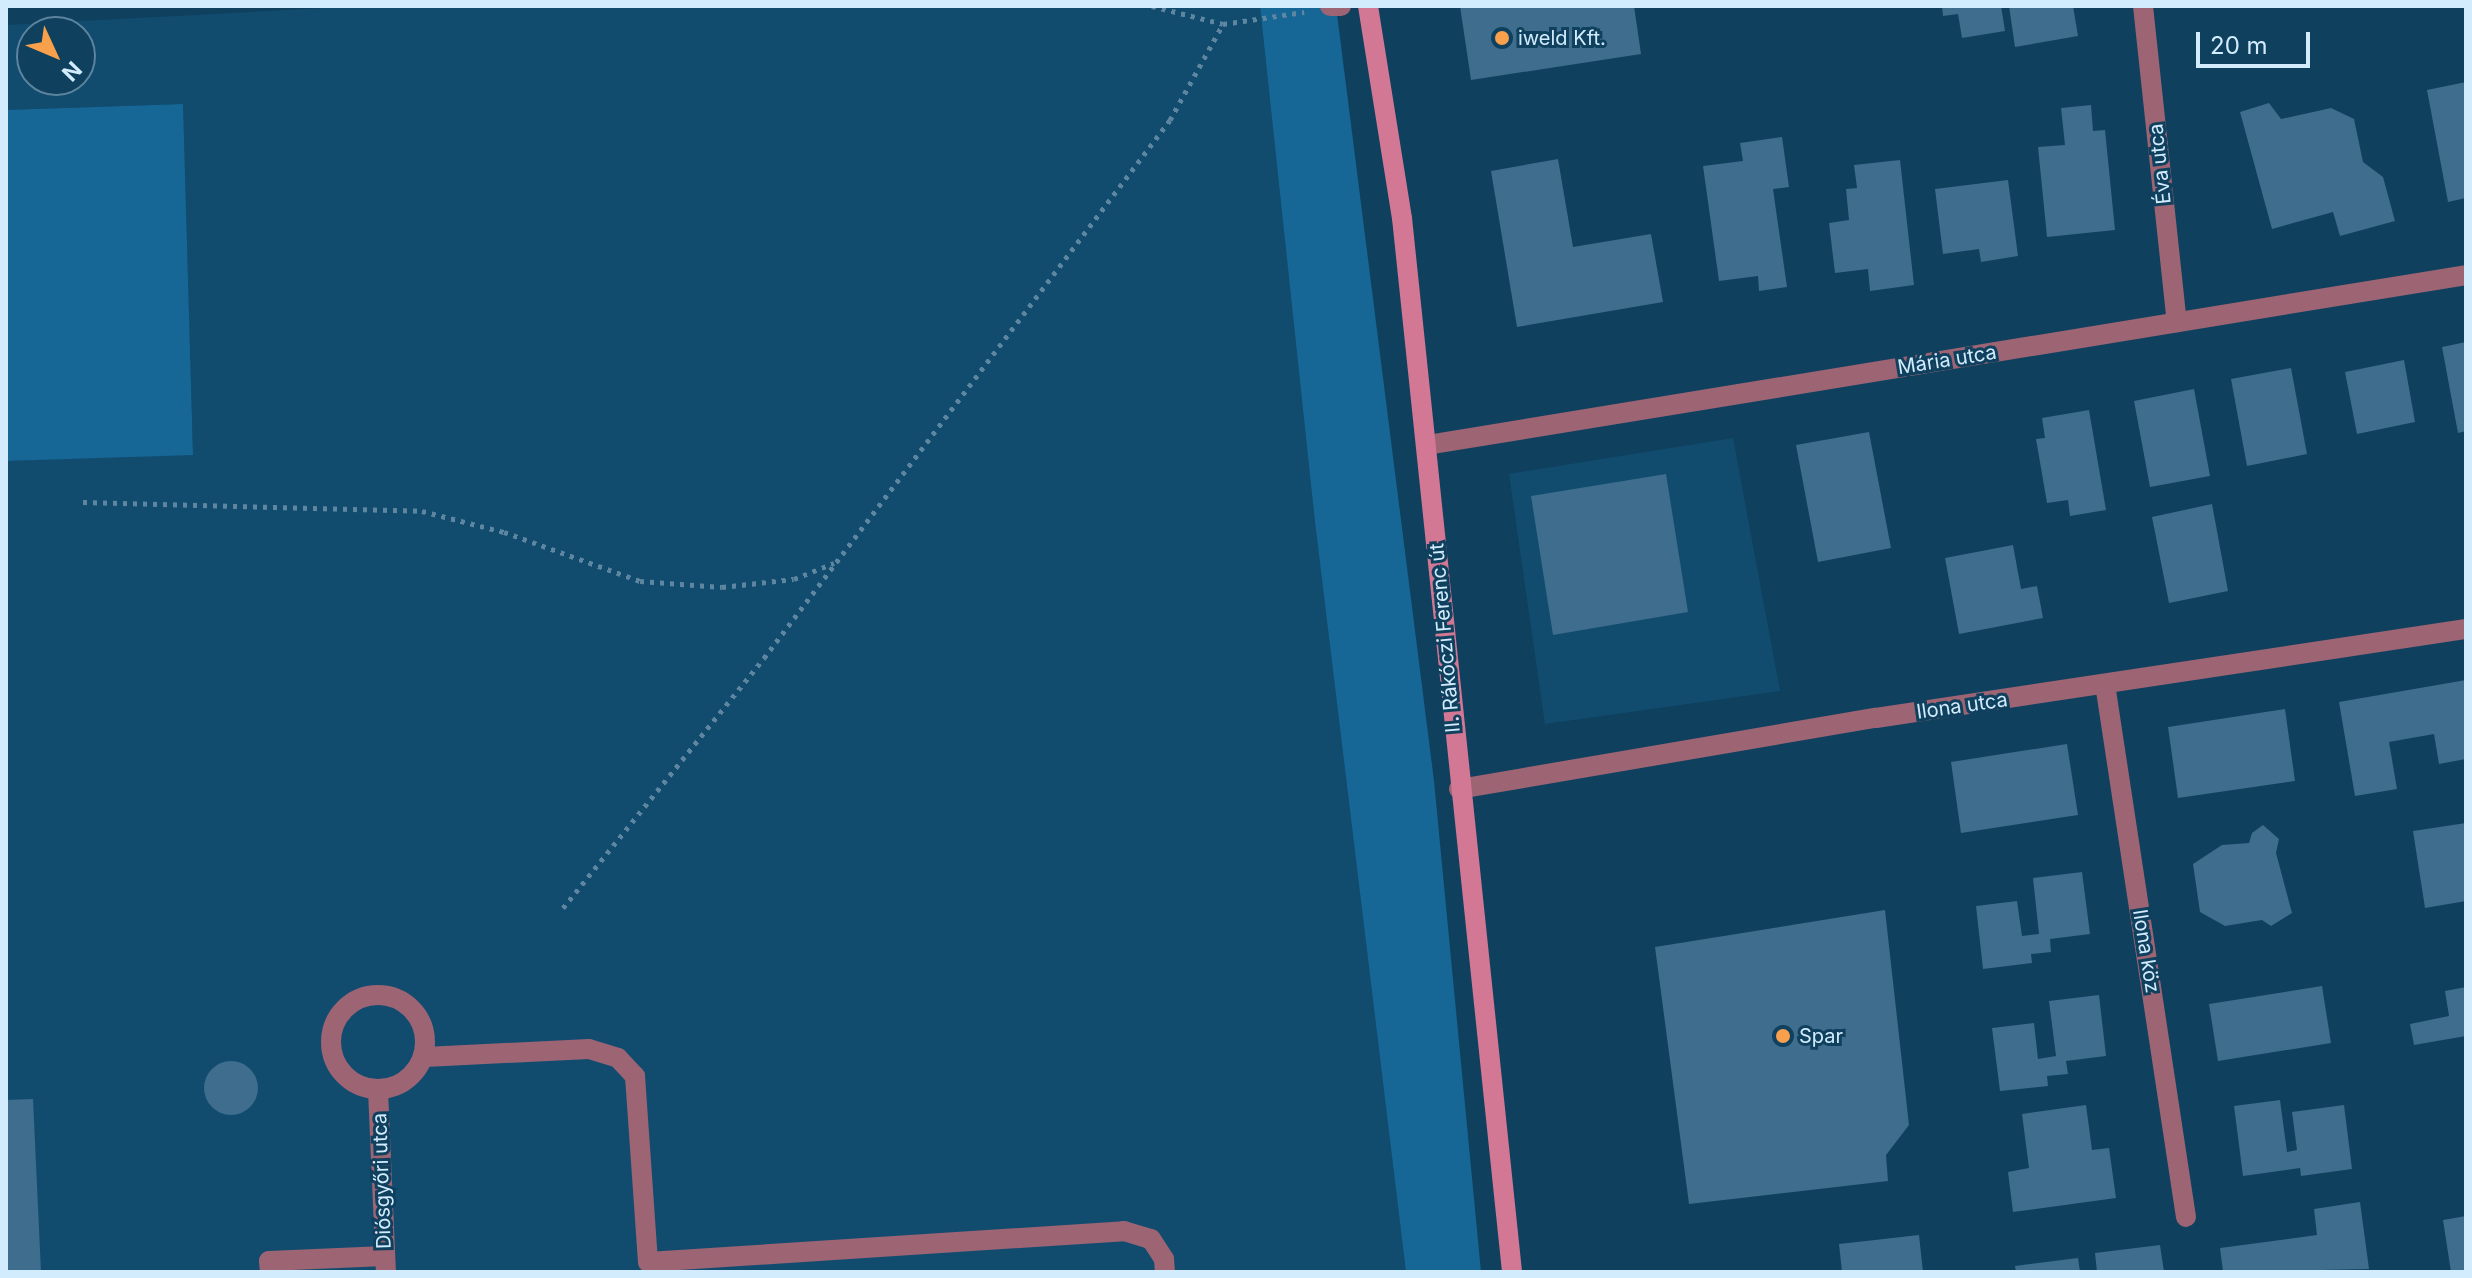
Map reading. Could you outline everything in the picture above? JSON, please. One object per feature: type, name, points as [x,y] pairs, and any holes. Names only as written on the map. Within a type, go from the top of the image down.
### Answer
[{"type":"main road","name":"II. Rákóczi Ferenc út","points":[[1368,6],[1402,218],[1459,789],[1512,1272]]},
{"type":"street","name":"Éva utca","points":[[2143,6],[2177,322]]},
{"type":"street","name":"Mária utca","points":[[1427,445],[2466,275]]},
{"type":"street","name":"Ilona utca","points":[[1459,789],[2466,629]]},
{"type":"street","name":"Ilona köz","points":[[2105,684],[2186,1217]]},
{"type":"street","name":"Diósgyőri utca","points":[[378,992],[407,1002],[425,1026],[425,1057],[407,1081],[378,1090],[350,1081],[332,1057],[332,1027],[349,1002],[378,992]]},
{"type":"street","points":[[425,1057],[589,1049],[618,1058],[635,1076],[648,1262],[1124,1231],[1151,1239],[1164,1259],[1165,1272]]},
{"type":"street","name":"Diósgyőri utca","points":[[378,1090],[385,1264]]},
{"type":"street","points":[[270,1272],[269,1261],[385,1264]]},
{"type":"path","points":[[1152,6],[1223,24],[1334,7]]},
{"type":"path","points":[[563,908],[835,563],[1170,120],[1223,24]]},
{"type":"path","points":[[83,502],[422,511],[504,532],[640,581],[722,587],[794,579],[835,563]]},
{"type":"shaded area","points":[[365,6],[1260,6],[1315,522],[1406,1272],[6,1272],[6,461],[193,454],[183,104],[6,110],[6,25],[16,24],[16,96],[96,96],[96,20]]},
{"type":"shaded area","points":[[1260,6],[1336,6],[1434,781],[1481,1272],[1406,1272],[1315,522]]},
{"type":"shaded area","points":[[183,104],[193,455],[6,461],[6,110]]},
{"type":"shaded area","points":[[1733,438],[1780,691],[1545,724],[1509,474]]},
{"type":"building","points":[[1460,6],[1634,6],[1641,54],[1471,80]]},
{"type":"building","points":[[1942,6],[2001,6],[2005,31],[1962,38],[1958,14],[1943,16]]},
{"type":"building","points":[[2009,6],[2073,6],[2078,36],[2015,47]]},
{"type":"building","points":[[2466,82],[2466,198],[2448,202],[2427,90]]},
{"type":"building","points":[[2269,103],[2281,119],[2331,108],[2354,119],[2363,162],[2383,177],[2395,221],[2340,236],[2333,212],[2272,229],[2240,112]]},
{"type":"building","points":[[2091,105],[2093,131],[2105,130],[2115,230],[2047,237],[2038,147],[2065,145],[2061,108]]},
{"type":"building","points":[[1782,137],[1789,187],[1773,189],[1787,287],[1759,291],[1758,276],[1719,281],[1703,166],[1743,161],[1740,143]]},
{"type":"building","points":[[1558,159],[1573,247],[1651,234],[1663,302],[1517,327],[1491,171]]},
{"type":"building","points":[[1900,160],[1914,285],[1870,291],[1868,269],[1835,273],[1829,223],[1849,220],[1846,189],[1857,188],[1854,165]]},
{"type":"building","points":[[2008,180],[2018,256],[1981,262],[1979,249],[1943,254],[1935,189]]},
{"type":"building","points":[[2466,342],[2466,431],[2458,433],[2442,347]]},
{"type":"building","points":[[2404,360],[2415,422],[2357,434],[2345,372]]},
{"type":"building","points":[[2291,368],[2307,454],[2247,466],[2231,379]]},
{"type":"building","points":[[2194,389],[2210,476],[2150,487],[2134,401]]},
{"type":"building","points":[[2089,410],[2106,510],[2070,516],[2068,500],[2047,503],[2036,439],[2045,438],[2042,418]]},
{"type":"building","points":[[1869,432],[1891,548],[1818,562],[1796,445]]},
{"type":"building","points":[[1666,474],[1688,612],[1553,635],[1531,496]]},
{"type":"building","points":[[2212,504],[2228,591],[2169,603],[2152,517]]},
{"type":"building","points":[[2013,545],[2021,589],[2037,586],[2043,618],[1959,634],[1945,558]]},
{"type":"building","points":[[2466,680],[2466,759],[2439,764],[2434,734],[2389,742],[2397,789],[2355,796],[2339,702]]},
{"type":"building","points":[[2285,709],[2295,781],[2178,798],[2168,727]]},
{"type":"building","points":[[2067,744],[2078,815],[1961,833],[1951,762]]},
{"type":"building","points":[[2466,823],[2466,901],[2425,908],[2413,831]]},
{"type":"building","points":[[2263,825],[2279,839],[2276,853],[2292,913],[2271,926],[2262,920],[2225,926],[2200,912],[2193,864],[2222,845],[2249,843],[2252,833]]},
{"type":"building","points":[[2082,872],[2090,934],[2050,939],[2051,952],[2031,954],[2032,963],[1983,969],[1976,906],[2017,901],[2022,936],[2039,934],[2033,878]]},
{"type":"building","name":"Spar","points":[[1885,910],[1909,1125],[1886,1155],[1888,1181],[1689,1204],[1655,947]]},
{"type":"building","points":[[2322,986],[2331,1043],[2218,1061],[2209,1004]]},
{"type":"building","points":[[2466,987],[2466,1036],[2414,1045],[2410,1024],[2449,1016],[2445,991]]},
{"type":"building","points":[[2099,995],[2106,1056],[2066,1061],[2068,1074],[2047,1076],[2048,1086],[2000,1091],[1992,1028],[2034,1023],[2038,1059],[2056,1056],[2049,1001]]},
{"type":"building","points":[[231,1061],[250,1069],[258,1088],[250,1107],[231,1115],[212,1107],[204,1088],[212,1069]]},
{"type":"building","points":[[33,1099],[41,1272],[6,1272],[6,1100]]},
{"type":"building","points":[[2280,1100],[2287,1152],[2297,1150],[2292,1112],[2344,1105],[2352,1169],[2301,1176],[2300,1168],[2243,1176],[2234,1106]]},
{"type":"building","points":[[2086,1105],[2092,1150],[2109,1148],[2116,1198],[2013,1212],[2008,1172],[2029,1168],[2022,1114]]},
{"type":"building","points":[[2360,1202],[2369,1269],[2223,1272],[2220,1248],[2317,1235],[2314,1209]]},
{"type":"building","points":[[2466,1216],[2466,1270],[2451,1272],[2443,1220]]},
{"type":"building","points":[[1919,1235],[1923,1272],[1842,1272],[1839,1244]]},
{"type":"building","points":[[2160,1245],[2164,1272],[2097,1272],[2095,1253]]},
{"type":"building","points":[[2078,1258],[2080,1272],[2016,1272],[2015,1266]]},
{"type":"place","name":"iweld Kft.","points":[[1502,38]]},
{"type":"place","name":"Spar","points":[[1783,1036]]}]
